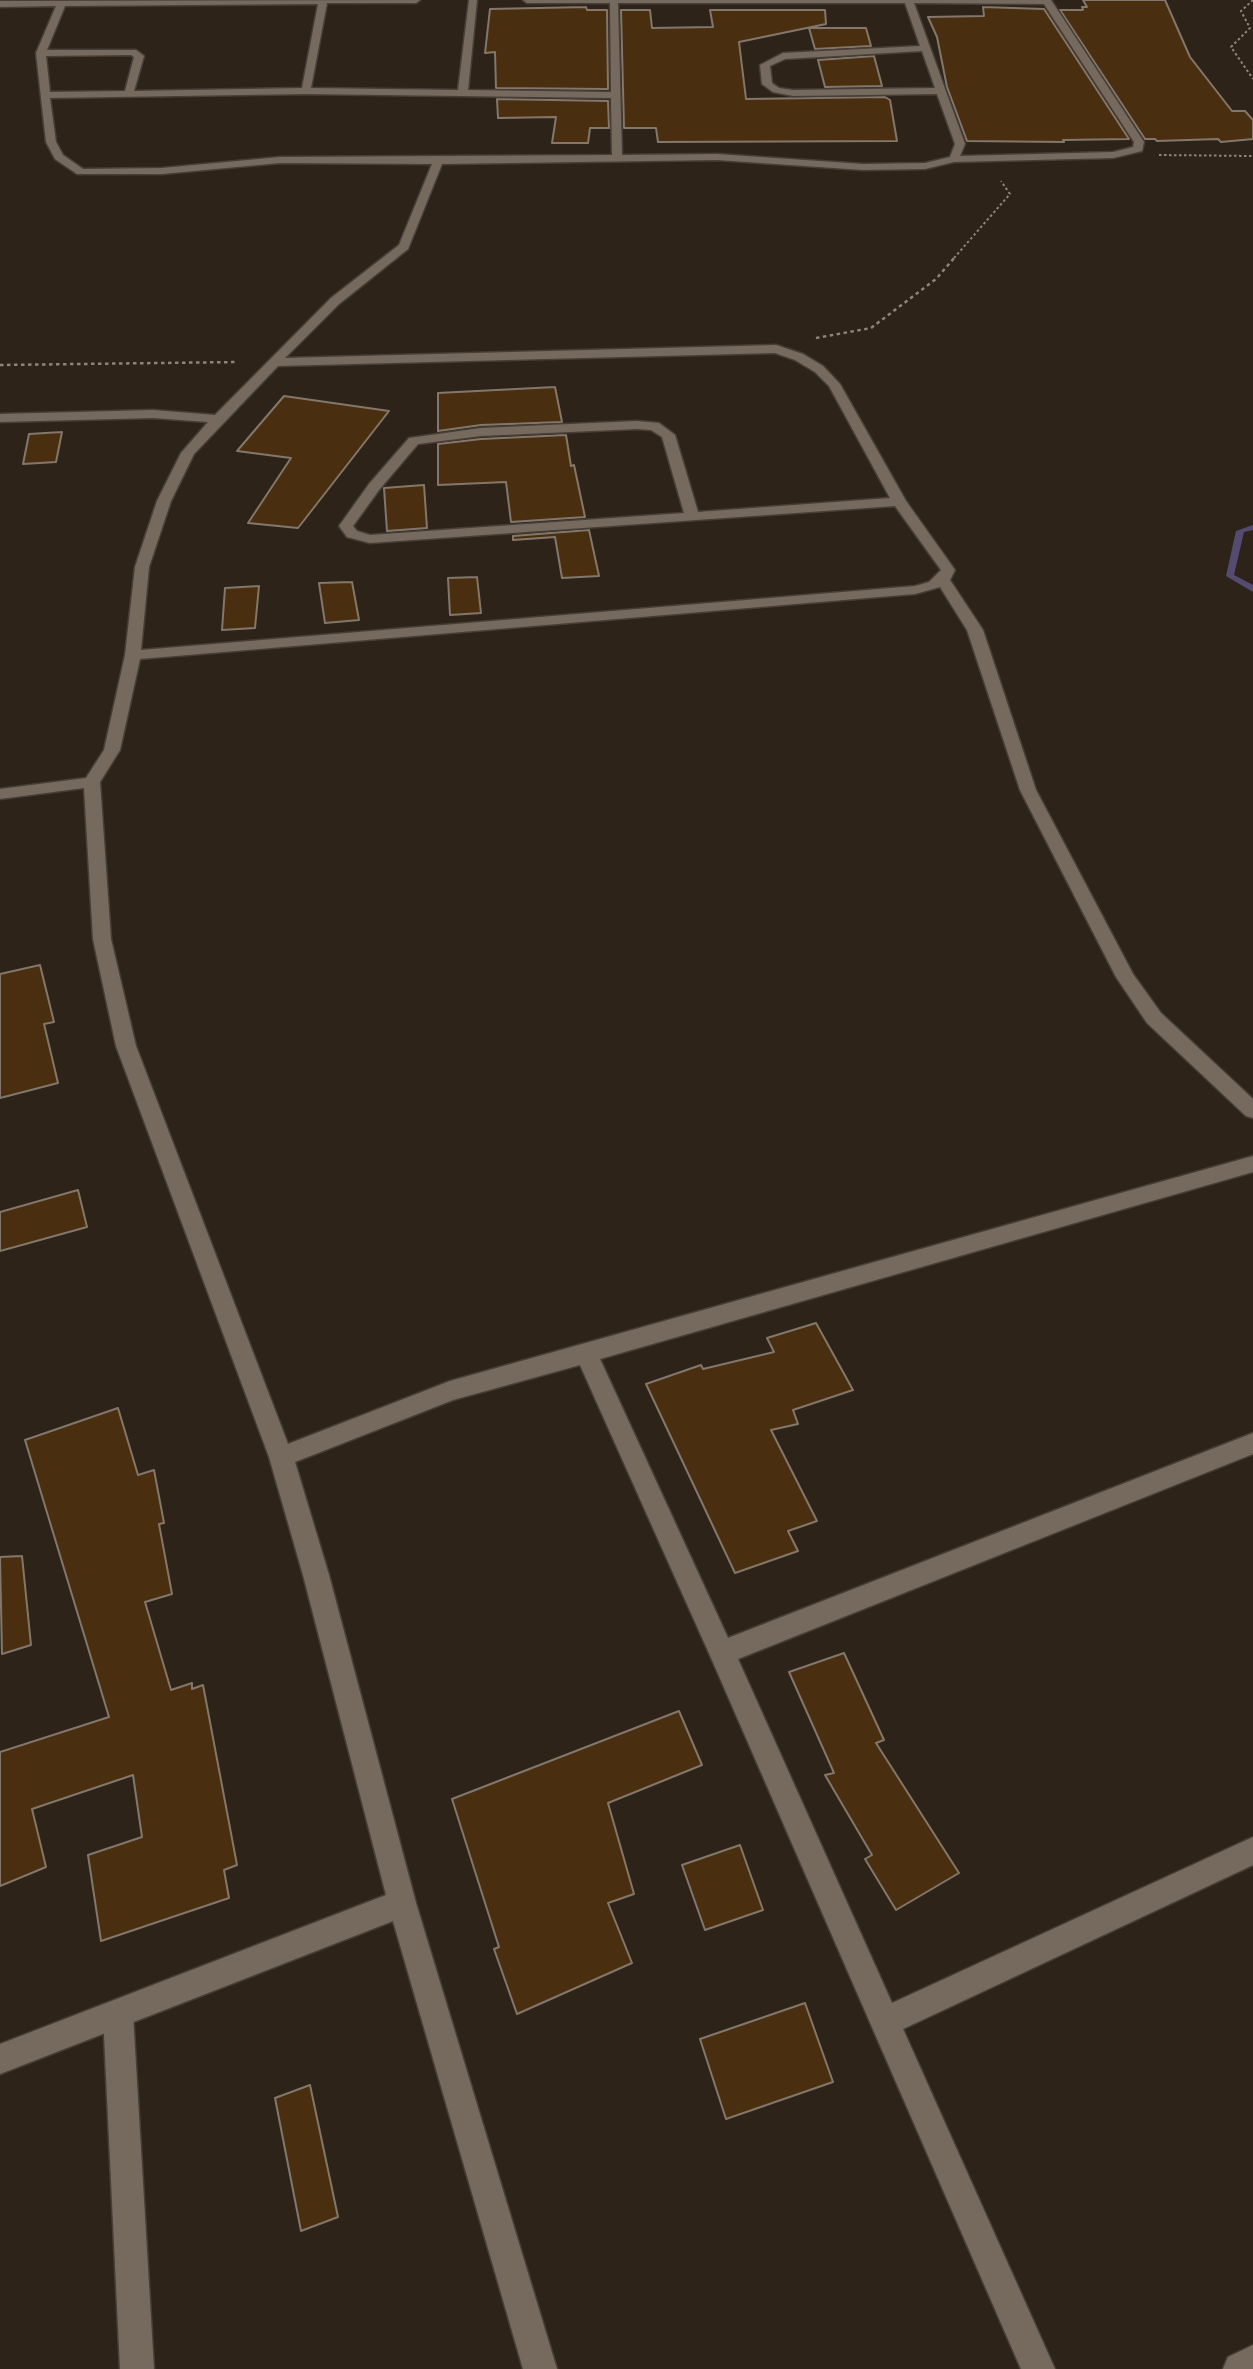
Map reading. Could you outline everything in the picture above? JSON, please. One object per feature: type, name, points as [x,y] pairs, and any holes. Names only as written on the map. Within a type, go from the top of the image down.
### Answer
[{"type":"street","points":[[306,90],[323,0]]},
{"type":"street","points":[[0,4],[416,0]]},
{"type":"street","points":[[463,91],[473,0]]},
{"type":"street","points":[[61,4],[41,53],[45,95],[51,142],[59,157],[81,172],[162,171],[272,160],[747,157],[863,167],[925,166],[954,159],[1123,153],[1138,149],[1139,142],[1047,1],[527,0]]},
{"type":"street","points":[[614,0],[617,159]]},
{"type":"street","points":[[909,1],[960,144],[954,159]]},
{"type":"street","points":[[926,48],[783,56],[765,65],[767,83],[776,89],[793,93],[942,92]]},
{"type":"street","points":[[41,53],[133,52],[139,56],[129,93]]},
{"type":"street","points":[[45,95],[306,90],[616,95]]},
{"type":"street","points":[[960,144],[995,157]]},
{"type":"street","points":[[438,161],[404,247],[335,301],[188,453],[164,501],[142,567],[133,655],[113,750],[92,782],[102,939],[126,1046],[281,1457],[316,1575],[402,1903],[540,2369]]},
{"type":"street","points":[[133,655],[925,589],[943,580],[948,570],[899,502],[834,384],[819,369],[776,349],[278,362]]},
{"type":"street","points":[[0,418],[127,414],[218,419]]},
{"type":"street","points":[[692,515],[668,435],[654,426],[638,425],[458,434],[414,440],[374,487],[346,526],[352,534],[370,539],[899,502]]},
{"type":"street","points":[[943,580],[975,630],[1028,790],[1125,977],[1154,1018],[1253,1111]]},
{"type":"street","points":[[0,794],[92,782]]},
{"type":"street","points":[[281,1457],[450,1391],[1253,1164]]},
{"type":"street","points":[[586,1354],[886,2021],[1038,2369]]},
{"type":"street","points":[[722,1653],[1253,1443]]},
{"type":"street","points":[[886,2021],[1253,1851]]},
{"type":"street","points":[[0,2059],[402,1903]]},
{"type":"street","points":[[117,2014],[136,2369]]},
{"type":"street","points":[[1240,2369],[1253,2362]]},
{"type":"path","points":[[1253,0],[1241,11],[1250,29],[1231,47],[1253,79]]},
{"type":"path","points":[[1123,153],[1253,156]]},
{"type":"path","points":[[776,349],[790,342],[871,328],[936,279],[1010,194],[992,167],[954,159]]},
{"type":"path","points":[[0,365],[278,362]]},
{"type":"building","points":[[1083,0],[1165,0],[1190,57],[1232,111],[1245,111],[1253,120],[1253,139],[1221,142],[1218,139],[1145,139],[1060,10],[1083,10],[1082,7],[1087,7]]},
{"type":"building","points":[[586,7],[587,10],[607,10],[608,89],[496,88],[495,52],[485,53],[490,9]]},
{"type":"building","points":[[983,7],[1044,9],[1129,139],[1063,140],[1064,142],[967,141],[947,87],[937,37],[928,17],[984,16]]},
{"type":"building","points":[[621,10],[650,10],[652,28],[713,27],[710,10],[825,10],[826,24],[739,42],[746,99],[885,97],[890,100],[897,141],[658,142],[656,128],[624,128]]},
{"type":"building","points":[[809,28],[866,28],[871,46],[815,49]]},
{"type":"building","points":[[874,56],[882,86],[825,87],[818,60]]},
{"type":"building","points":[[497,99],[608,101],[609,128],[590,128],[588,143],[552,143],[556,117],[498,118]]},
{"type":"building","points":[[555,387],[562,422],[481,425],[438,431],[438,393]]},
{"type":"building","points":[[284,396],[389,411],[298,528],[248,523],[291,458],[237,451]]},
{"type":"building","points":[[62,432],[56,462],[23,464],[29,434]]},
{"type":"building","points":[[566,435],[571,466],[574,465],[585,517],[511,522],[506,482],[438,485],[438,444]]},
{"type":"building","points":[[424,485],[427,528],[387,531],[384,488]]},
{"type":"building","points":[[589,530],[599,576],[562,578],[555,537],[513,540],[513,536]]},
{"type":"building","points":[[477,577],[481,613],[450,615],[448,578]]},
{"type":"building","points":[[352,582],[359,620],[325,623],[319,583]]},
{"type":"building","points":[[259,586],[255,628],[222,630],[225,588]]},
{"type":"building","points":[[40,965],[54,1022],[44,1024],[58,1083],[0,1098],[0,974]]},
{"type":"building","points":[[78,1190],[87,1227],[0,1251],[0,1212]]},
{"type":"building","points":[[816,1323],[853,1390],[793,1410],[798,1424],[771,1430],[817,1521],[788,1531],[798,1551],[735,1573],[646,1384],[701,1365],[703,1369],[774,1352],[767,1338]]},
{"type":"building","points":[[118,1408],[138,1475],[154,1470],[164,1523],[159,1524],[172,1594],[145,1602],[171,1690],[192,1683],[192,1689],[203,1685],[237,1865],[224,1870],[229,1898],[101,1941],[88,1855],[142,1837],[133,1775],[32,1809],[46,1867],[0,1886],[0,1752],[109,1717],[25,1440]]},
{"type":"building","points":[[22,1556],[31,1645],[2,1654],[0,1557]]},
{"type":"building","points":[[844,1653],[884,1740],[876,1743],[959,1873],[896,1910],[865,1859],[872,1855],[825,1775],[834,1773],[789,1672]]},
{"type":"building","points":[[679,1711],[702,1765],[608,1803],[634,1894],[608,1903],[632,1963],[517,2014],[494,1949],[499,1947],[452,1799]]},
{"type":"building","points":[[740,1845],[763,1910],[705,1930],[682,1865]]},
{"type":"building","points":[[805,2003],[833,2082],[726,2119],[700,2039]]},
{"type":"building","points":[[310,2085],[338,2217],[301,2231],[275,2098]]},
{"type":"waterway","points":[[1253,527],[1240,531],[1230,576],[1253,589]]}]
